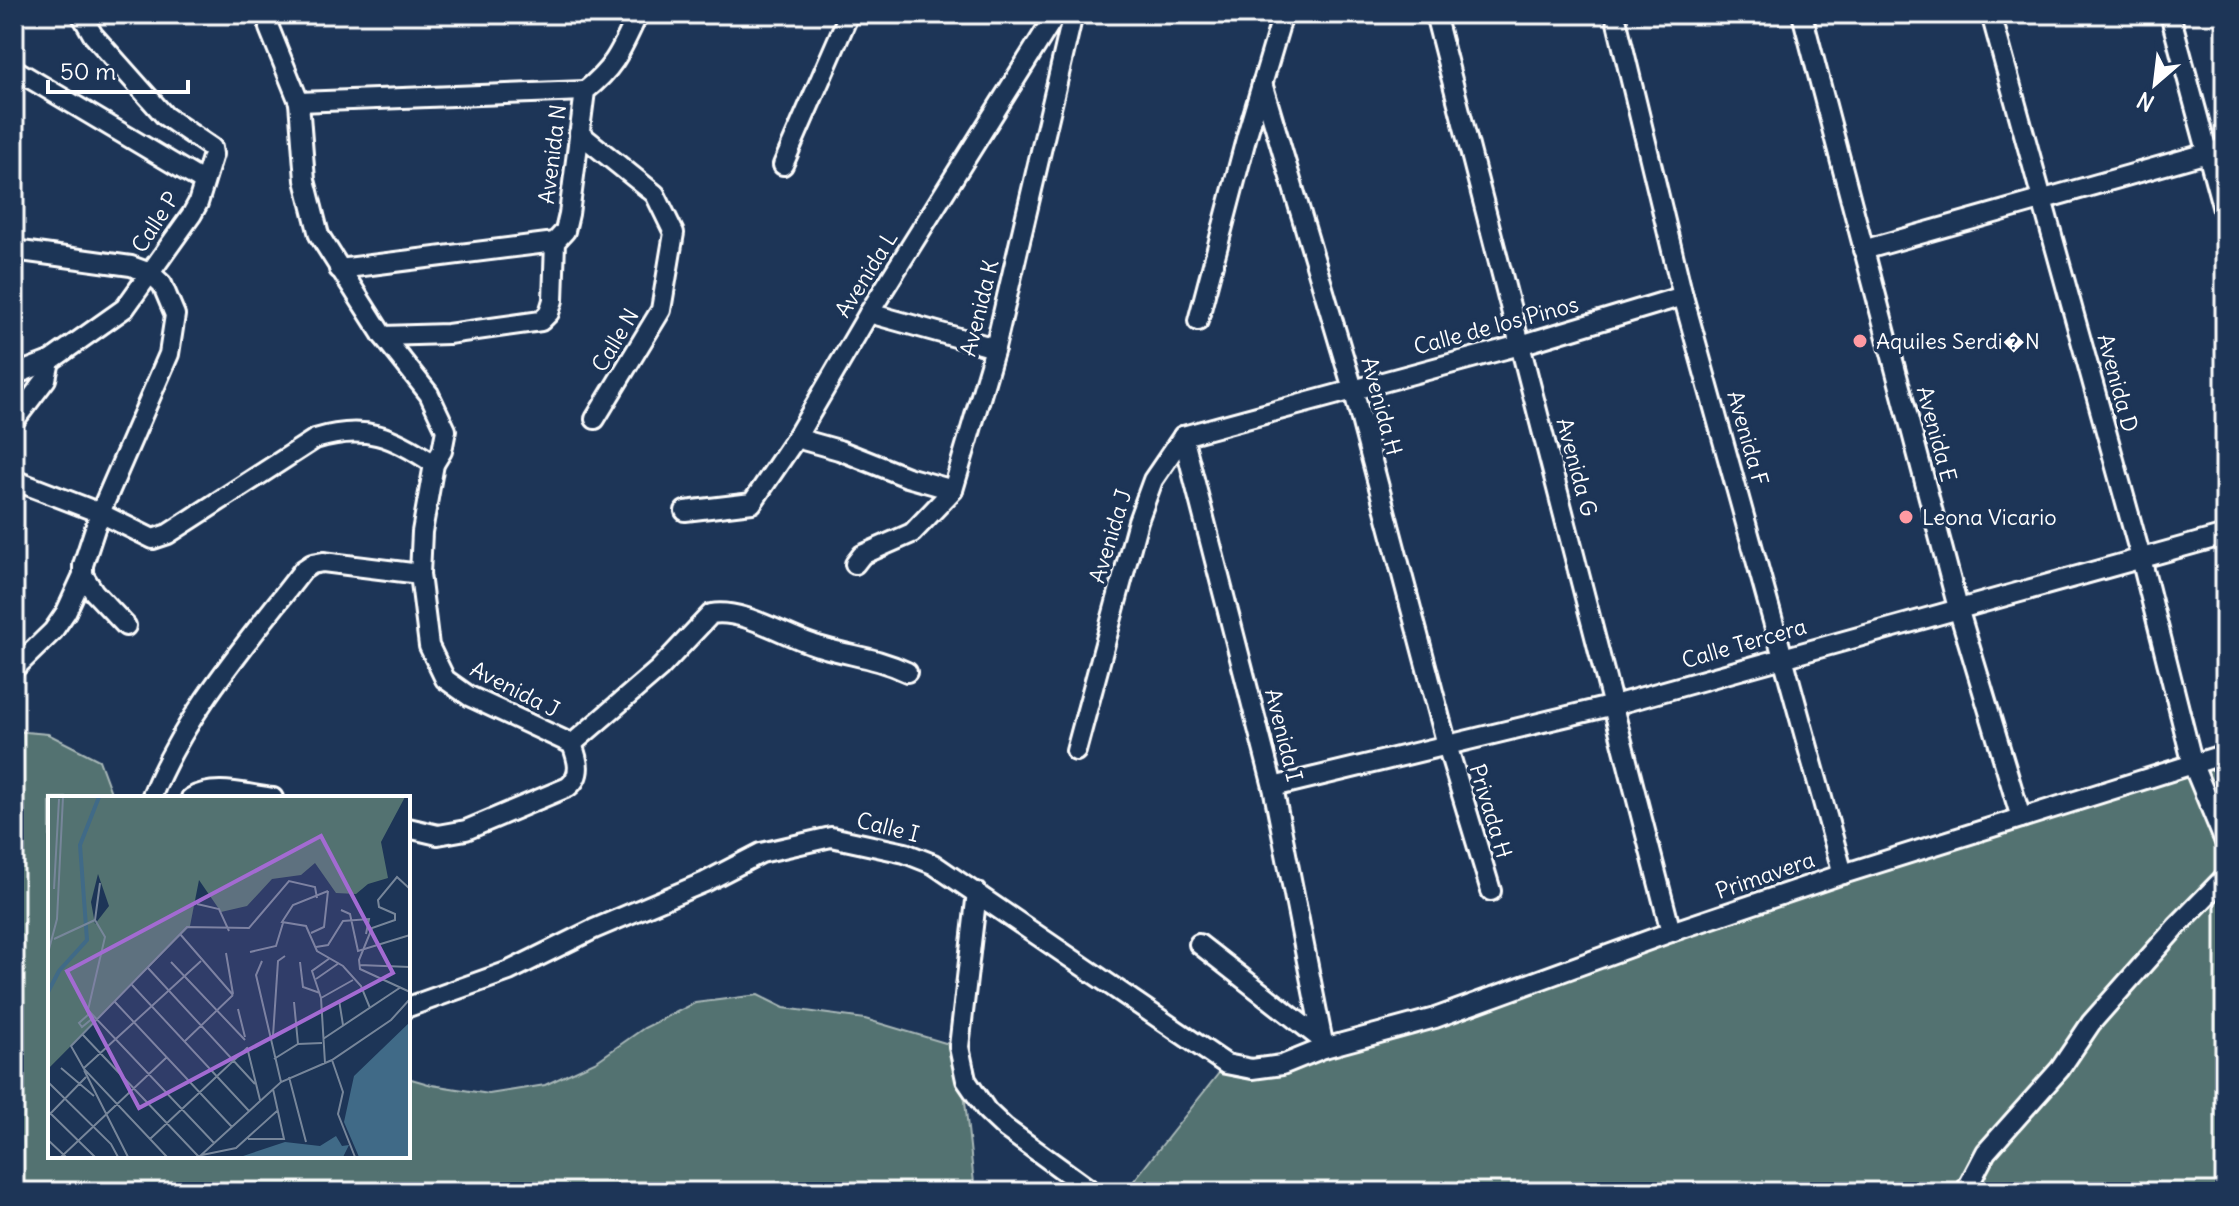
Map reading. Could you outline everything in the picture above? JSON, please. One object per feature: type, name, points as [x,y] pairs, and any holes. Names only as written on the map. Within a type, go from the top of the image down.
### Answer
[{"type":"street","name":"Calle P","points":[[50,361],[125,308],[192,214],[213,154],[212,148],[165,116],[93,35],[81,14]]},
{"type":"street","points":[[269,14],[269,28],[299,102],[305,180],[319,235],[383,336]]},
{"type":"street","name":"Avenida N","points":[[383,336],[479,330],[541,321],[549,313],[553,300],[555,242],[565,231],[569,214],[585,91],[607,73],[621,52],[638,14]]},
{"type":"street","points":[[783,165],[849,14]]},
{"type":"street","name":"Avenida L","points":[[685,511],[752,503],[796,438],[869,313],[1056,14]]},
{"type":"street","name":"Avenida K","points":[[855,564],[862,555],[912,533],[953,490],[995,348],[1073,14]]},
{"type":"street","name":"Avenida G","points":[[1435,14],[1671,932]]},
{"type":"street","name":"Avenida F","points":[[1615,14],[1683,296],[1843,874]]},
{"type":"street","name":"Avenida E","points":[[1802,14],[1958,608],[2021,818]]},
{"type":"street","name":"Avenida D","points":[[1991,14],[2141,558],[2193,765],[2225,842]]},
{"type":"street","points":[[2170,14],[2216,151],[2225,217]]},
{"type":"street","points":[[1198,321],[1262,83],[1286,15]]},
{"type":"street","points":[[14,69],[204,182]]},
{"type":"street","name":"Avenida H","points":[[1262,83],[1353,389],[1447,745]]},
{"type":"street","points":[[299,102],[585,91]]},
{"type":"street","name":"Calle N","points":[[579,133],[655,194],[674,233],[661,310],[595,419]]},
{"type":"street","points":[[1863,250],[2216,151]]},
{"type":"street","points":[[339,269],[555,242]]},
{"type":"street","points":[[14,250],[131,266],[150,273],[162,284],[175,315],[169,354],[100,513],[83,565],[83,575],[66,612],[53,631],[14,669]]},
{"type":"street","name":"Calle de los Pinos","points":[[1183,436],[1520,345],[1683,296]]},
{"type":"street","points":[[869,313],[995,348]]},
{"type":"street","name":"Avenida J","points":[[383,336],[429,394],[446,430],[442,451],[434,464],[422,532],[420,574],[429,646],[445,679],[469,696],[572,744],[579,762],[575,782],[568,787],[466,830],[438,835],[410,828]]},
{"type":"street","points":[[14,375],[50,361]]},
{"type":"street","points":[[14,421],[46,379],[50,361]]},
{"type":"street","points":[[14,480],[100,513],[153,539],[168,534],[315,439],[342,431],[387,438],[413,449],[434,464]]},
{"type":"street","name":"Avenida J","points":[[1076,751],[1138,521],[1153,480],[1183,436]]},
{"type":"street","name":"Avenida I","points":[[1183,436],[1273,787],[1323,1044]]},
{"type":"street","points":[[796,438],[953,490]]},
{"type":"street","name":"Calle Tercera","points":[[1273,787],[1614,705],[2225,535]]},
{"type":"street","points":[[152,796],[163,769],[218,681],[303,570],[323,562],[420,574]]},
{"type":"street","points":[[83,575],[126,626]]},
{"type":"street","points":[[572,744],[659,669],[711,614],[723,612],[744,618],[821,648],[881,660],[907,672]]},
{"type":"street","name":"Privada H","points":[[1447,745],[1491,891]]},
{"type":"street","name":"Primavera","points":[[1323,1044],[1435,1018],[1671,932],[1843,874],[2225,754]]},
{"type":"street","points":[[195,796],[218,790],[247,796]]},
{"type":"street","name":"Calle I","points":[[410,1006],[509,971],[594,929],[705,882],[761,853],[831,837],[905,853],[933,864],[1226,1064],[1252,1069],[1282,1065],[1323,1044]]},
{"type":"street","points":[[1965,1192],[1986,1152],[2060,1069],[2091,1023],[2225,877]]},
{"type":"street","points":[[977,892],[959,1047],[966,1080],[987,1111],[1005,1128],[1093,1192]]},
{"type":"street","points":[[1199,944],[1323,1044]]},
{"type":"green space","points":[[14,731],[48,734],[99,760],[112,796],[48,796],[48,1158],[410,1158],[410,1079],[489,1094],[545,1085],[597,1061],[644,1028],[695,1003],[758,995],[784,1008],[865,1019],[959,1047],[975,1192],[14,1192]]},
{"type":"green space","points":[[2225,756],[2225,1192],[1125,1192],[1226,1064],[1252,1069]]},
{"type":"place","name":"Aquiles Serdi�N","points":[[1860,341]]},
{"type":"place","name":"Leona Vicario","points":[[1906,517]]}]
